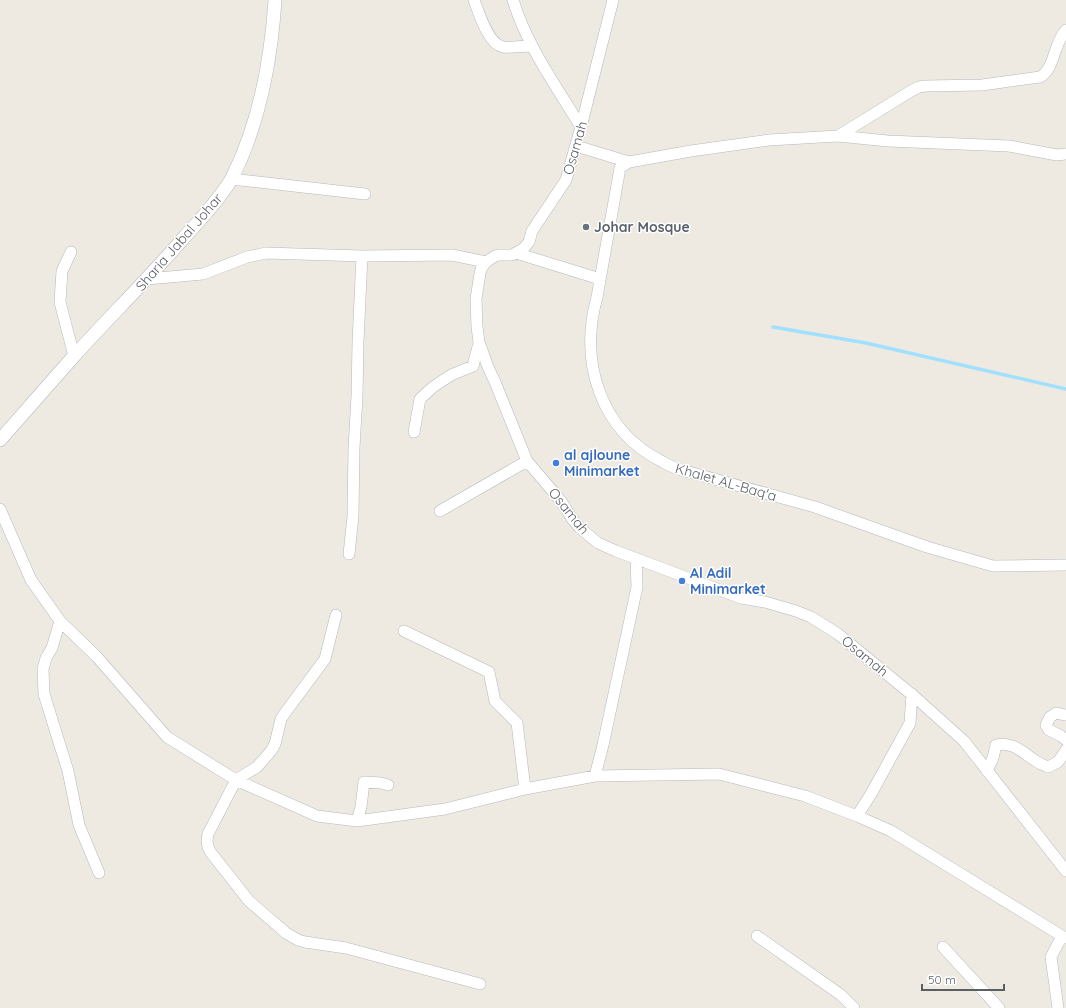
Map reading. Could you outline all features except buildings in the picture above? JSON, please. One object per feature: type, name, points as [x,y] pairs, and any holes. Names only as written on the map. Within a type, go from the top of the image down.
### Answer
[{"type":"street","name":"Sharia Jabal Johar","points":[[0,440],[74,356],[147,279],[220,198],[231,179],[247,142],[259,107],[267,70],[275,0]]},
{"type":"street","points":[[474,0],[482,24],[496,43],[502,47],[532,46]]},
{"type":"street","points":[[513,0],[522,26],[540,62],[581,127]]},
{"type":"street","name":"Osamah","points":[[516,253],[523,249],[529,242],[532,231],[566,180],[613,0]]},
{"type":"street","points":[[838,136],[919,87],[982,85],[1040,77],[1048,70],[1059,38],[1066,30]]},
{"type":"street","points":[[576,146],[629,162],[691,150],[768,140],[838,136],[888,141],[1009,146],[1058,155],[1066,154]]},
{"type":"street","name":"Khalet AL-Baq'a","points":[[629,162],[620,168],[590,330],[591,357],[596,382],[606,407],[630,438],[662,462],[687,472],[815,507],[927,547],[993,566],[1066,565]]},
{"type":"street","points":[[231,179],[365,194]]},
{"type":"street","points":[[71,252],[62,271],[60,302],[74,356]]},
{"type":"street","points":[[147,279],[203,274],[247,257],[262,254],[362,256],[452,255],[486,262],[495,256],[512,255],[516,253],[600,279]]},
{"type":"street","points":[[349,554],[353,516],[354,448],[362,256]]},
{"type":"street","name":"Osamah","points":[[486,262],[480,273],[476,299],[477,327],[488,368],[527,461],[562,501],[573,520],[589,536],[608,548],[741,598],[781,606],[811,617],[844,638],[912,694],[964,741],[1065,868]]},
{"type":"street","points":[[414,432],[420,399],[433,386],[451,375],[473,366],[480,342]]},
{"type":"street","points":[[440,511],[527,461]]},
{"type":"street","points":[[0,509],[31,580],[60,621],[97,657],[167,737],[236,780],[317,816],[357,821],[445,809],[525,789],[595,776],[719,774],[805,796],[892,831],[1065,936],[1052,957],[1058,1008]]},
{"type":"street","points":[[595,776],[637,587],[636,559]]},
{"type":"street","points":[[336,615],[325,658],[281,719],[275,744],[271,751],[257,767],[236,780],[208,834],[208,848],[250,901],[286,933],[298,940],[346,948],[480,984]]},
{"type":"street","points":[[60,621],[52,648],[46,658],[43,669],[44,694],[68,771],[78,825],[99,873]]},
{"type":"street","points":[[404,631],[489,672],[495,701],[517,723],[525,789]]},
{"type":"street","points":[[857,816],[910,724],[912,694]]},
{"type":"street","points":[[1066,715],[1056,713],[1050,717],[1046,725],[1049,730],[1066,740]]},
{"type":"street","points":[[987,771],[993,758],[996,745],[1003,744],[1021,750],[1036,761],[1048,767],[1058,762],[1066,750]]},
{"type":"street","points":[[357,821],[361,807],[364,782],[388,785]]},
{"type":"street","points":[[757,936],[841,995],[854,1008]]},
{"type":"street","points":[[943,947],[999,1008]]},
{"type":"waterway","points":[[773,327],[866,343],[1066,389]]},
{"type":"place","name":"Johar Mosque","points":[[586,227]]},
{"type":"place","name":"al ajloune Minimarket","points":[[556,463]]},
{"type":"place","name":"Al Adil Minimarket","points":[[682,581]]}]
